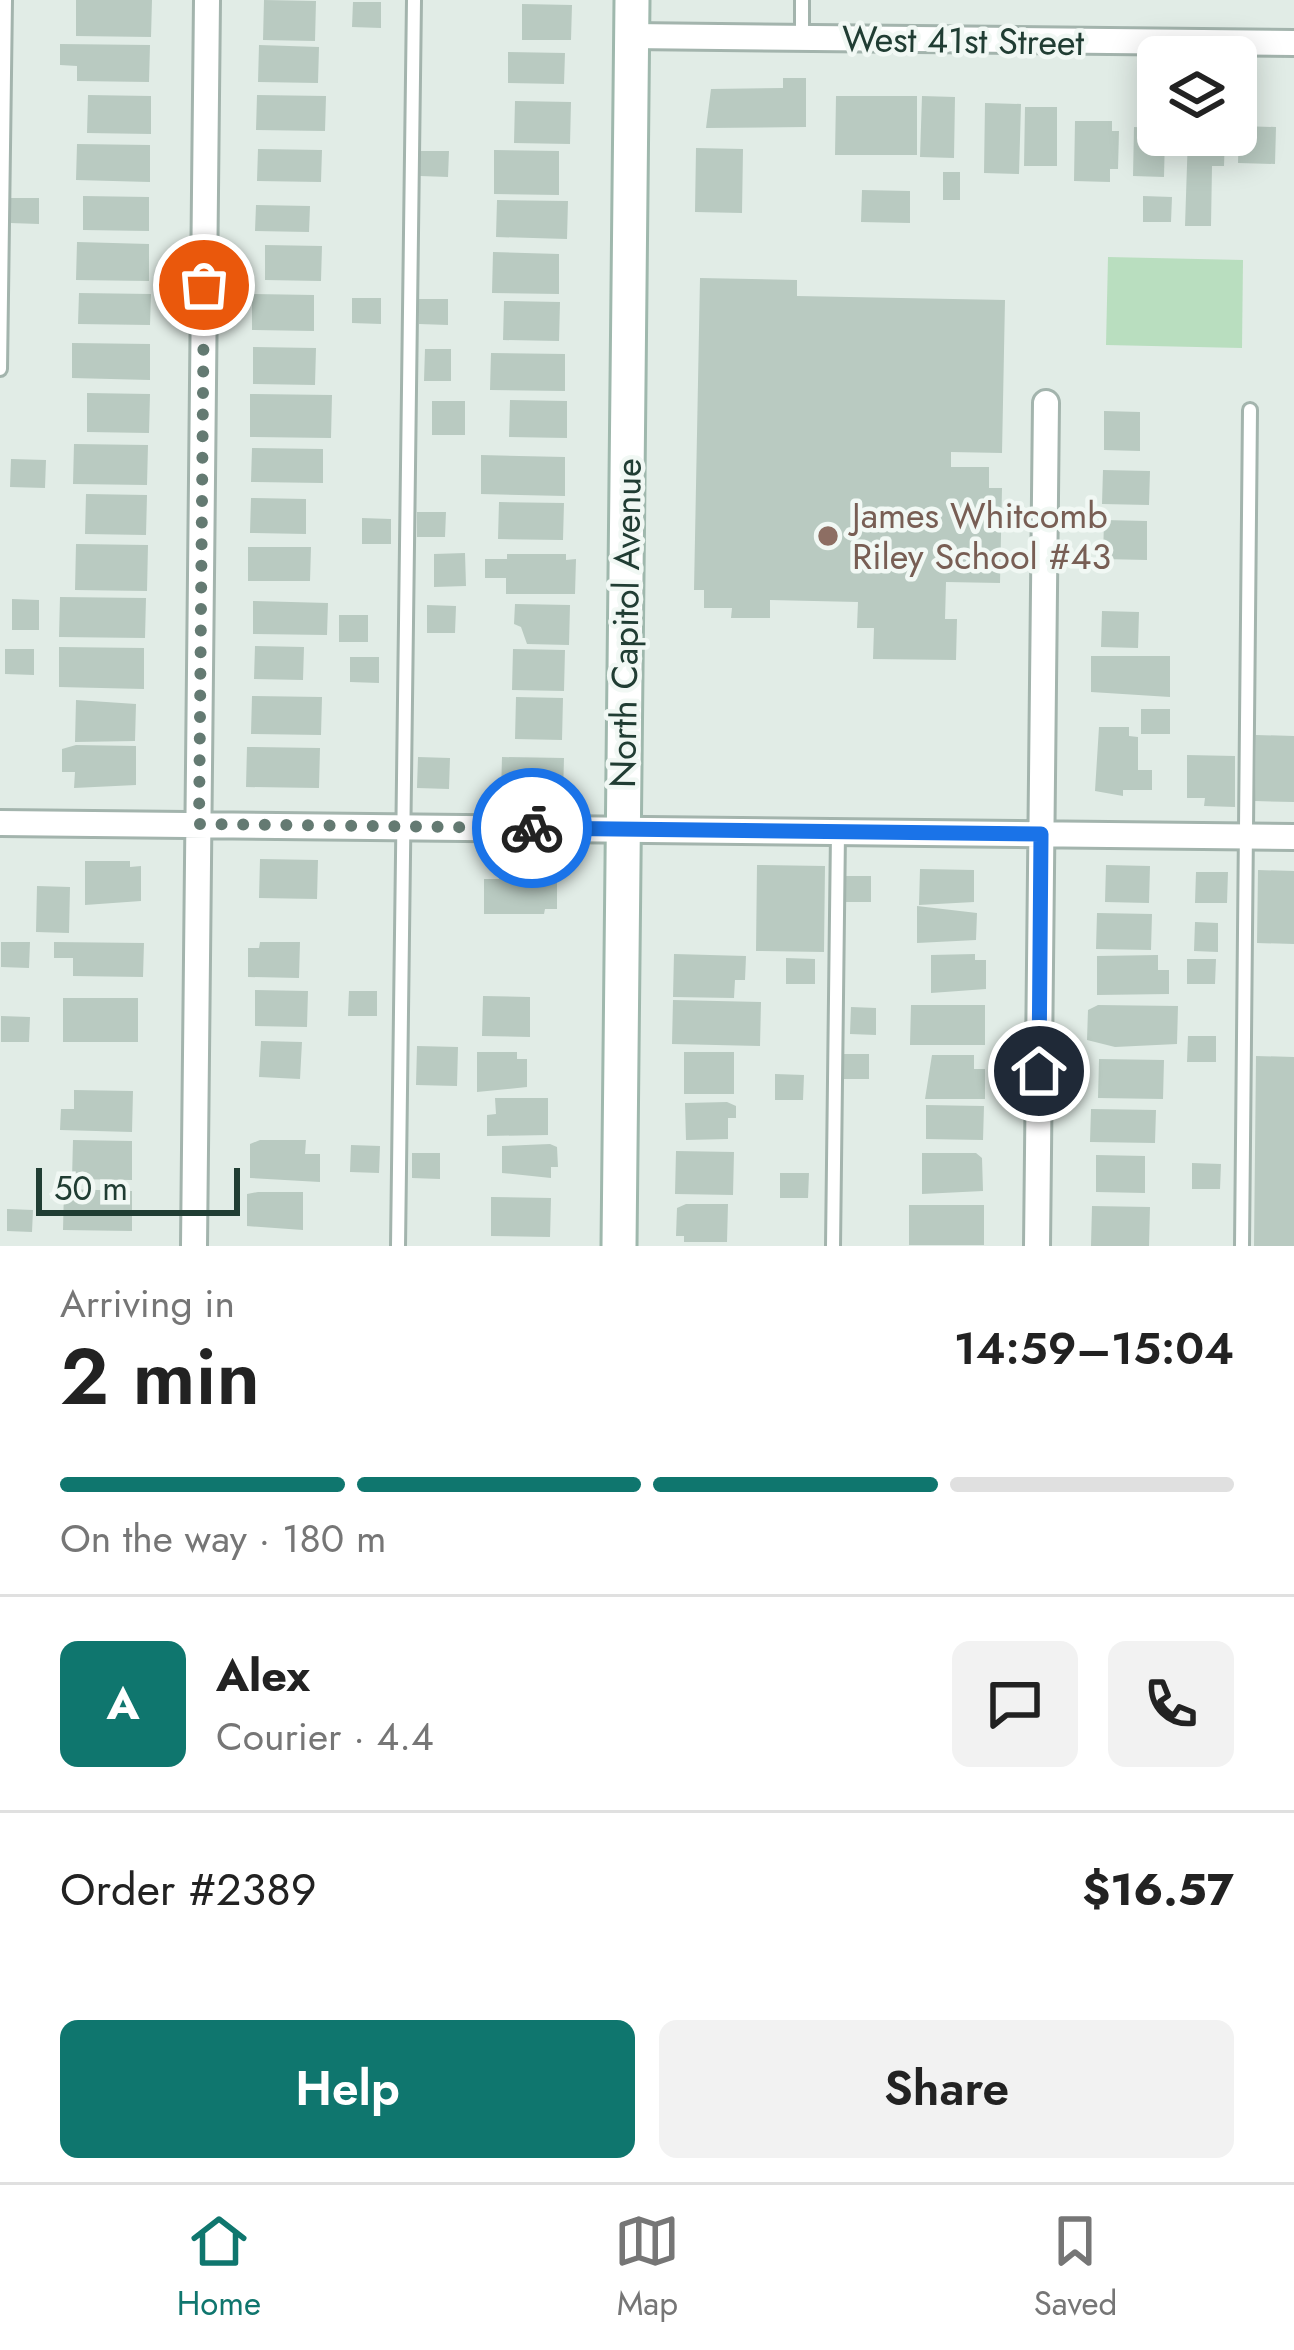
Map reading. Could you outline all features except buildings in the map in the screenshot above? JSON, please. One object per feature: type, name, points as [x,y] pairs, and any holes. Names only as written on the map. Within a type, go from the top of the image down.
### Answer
[{"type":"main road","name":"North Capitol Avenue","points":[[619,1246],[632,0]]},
{"type":"street","points":[[194,1246],[207,0]]},
{"type":"street","name":"West 41st Street","points":[[632,37],[1294,43]]},
{"type":"street","points":[[1036,1246],[1046,403]]},
{"type":"street","points":[[0,823],[1294,837]]},
{"type":"lane","points":[[0,369],[4,0]]},
{"type":"lane","points":[[398,1246],[414,0]]},
{"type":"lane","points":[[802,0],[802,38]]},
{"type":"lane","points":[[1242,1246],[1250,410]]},
{"type":"lane","points":[[833,1246],[838,832]]},
{"type":"green space","points":[[1108,257],[1243,260],[1242,348],[1106,345]]},
{"type":"way so far","points":[[204,285],[199,824],[532,828]]},
{"type":"place","name":"James Whitcomb Riley School #43","points":[[828,536]]},
{"type":"route","points":[[532,828],[1041,834],[1039,1071]]}]
